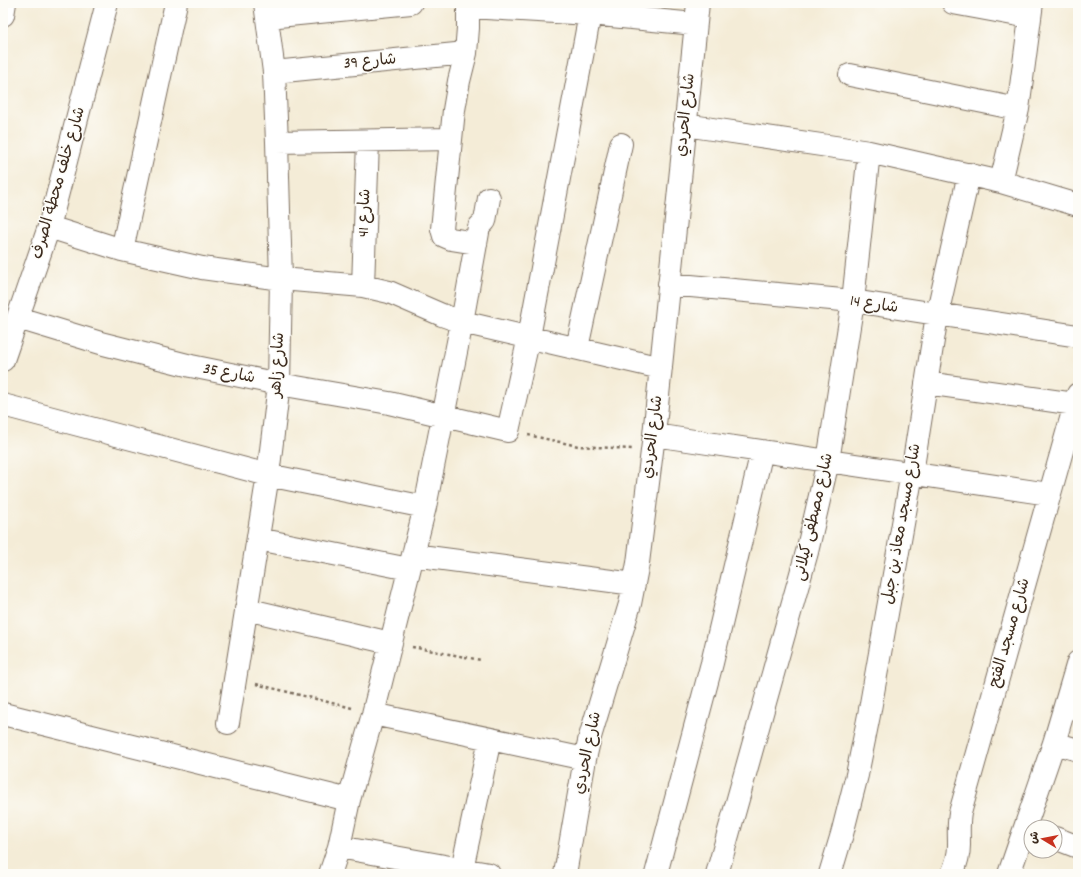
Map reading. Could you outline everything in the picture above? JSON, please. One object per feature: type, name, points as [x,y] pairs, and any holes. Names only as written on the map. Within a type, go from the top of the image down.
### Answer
[{"type":"street","points":[[3,15],[4,3]]},
{"type":"street","name":"شارع خلف محطة الصرف","points":[[3,360],[49,227],[107,3]]},
{"type":"street","points":[[122,250],[176,3]]},
{"type":"street","points":[[266,10],[411,3]]},
{"type":"street","name":"شارع الحردي","points":[[566,869],[585,759],[595,717],[630,604],[638,563],[653,443],[698,3]]},
{"type":"street","points":[[953,3],[1031,10],[1018,109],[1001,182]]},
{"type":"street","points":[[476,243],[451,239],[444,236],[442,229],[451,139],[459,81],[466,53],[468,5],[537,7],[590,14],[695,24]]},
{"type":"street","name":"شارع زاهر","points":[[228,723],[268,475],[279,384],[282,279],[274,72],[266,10]]},
{"type":"street","points":[[508,431],[529,337],[590,14]]},
{"type":"street","name":"شارع 39","points":[[274,72],[466,53]]},
{"type":"street","points":[[850,75],[1018,109]]},
{"type":"street","points":[[686,125],[869,152],[1001,182],[1078,205]]},
{"type":"street","points":[[277,142],[451,139]]},
{"type":"street","name":"شارع 41","points":[[363,286],[368,141]]},
{"type":"street","points":[[577,348],[621,144]]},
{"type":"street","name":"شارع مصطفى كيلانى","points":[[718,874],[807,552],[828,461],[853,301],[869,152]]},
{"type":"street","name":"شارع مسجد معاذ بن جبل","points":[[830,874],[857,775],[869,715],[912,473],[937,315],[969,174]]},
{"type":"street","points":[[330,874],[339,847],[349,800],[373,714],[425,507],[462,322],[479,227],[485,221],[489,198]]},
{"type":"street","points":[[49,227],[122,250],[202,268],[282,279],[363,286],[389,292],[462,322],[661,368]]},
{"type":"street","name":"شارع 14","points":[[669,284],[853,301],[1078,336]]},
{"type":"street","name":"شارع 35","points":[[18,318],[104,344],[191,366],[279,384],[389,403],[508,431]]},
{"type":"street","points":[[926,383],[1077,399]]},
{"type":"street","name":"شارع مسجد الفتح","points":[[952,874],[960,846],[958,824],[960,813],[1077,399]]},
{"type":"street","points":[[3,405],[268,475],[425,507]]},
{"type":"street","points":[[653,443],[762,451],[1049,494]]},
{"type":"street","points":[[656,874],[712,663],[762,451]]},
{"type":"street","points":[[258,539],[411,562],[634,584]]},
{"type":"street","points":[[246,609],[390,643]]},
{"type":"street","points":[[1031,819],[1078,662]]},
{"type":"street","points":[[3,714],[349,800]]},
{"type":"street","points":[[373,714],[585,759]]},
{"type":"street","points":[[462,869],[490,739]]},
{"type":"street","points":[[1054,743],[1078,750]]},
{"type":"street","points":[[1009,874],[1023,841]]},
{"type":"street","points":[[1063,841],[1078,846]]},
{"type":"street","points":[[339,847],[489,874]]},
{"type":"path","points":[[508,431],[578,446],[653,443]]},
{"type":"path","points":[[390,643],[482,660]]},
{"type":"path","points":[[235,678],[373,714]]}]
